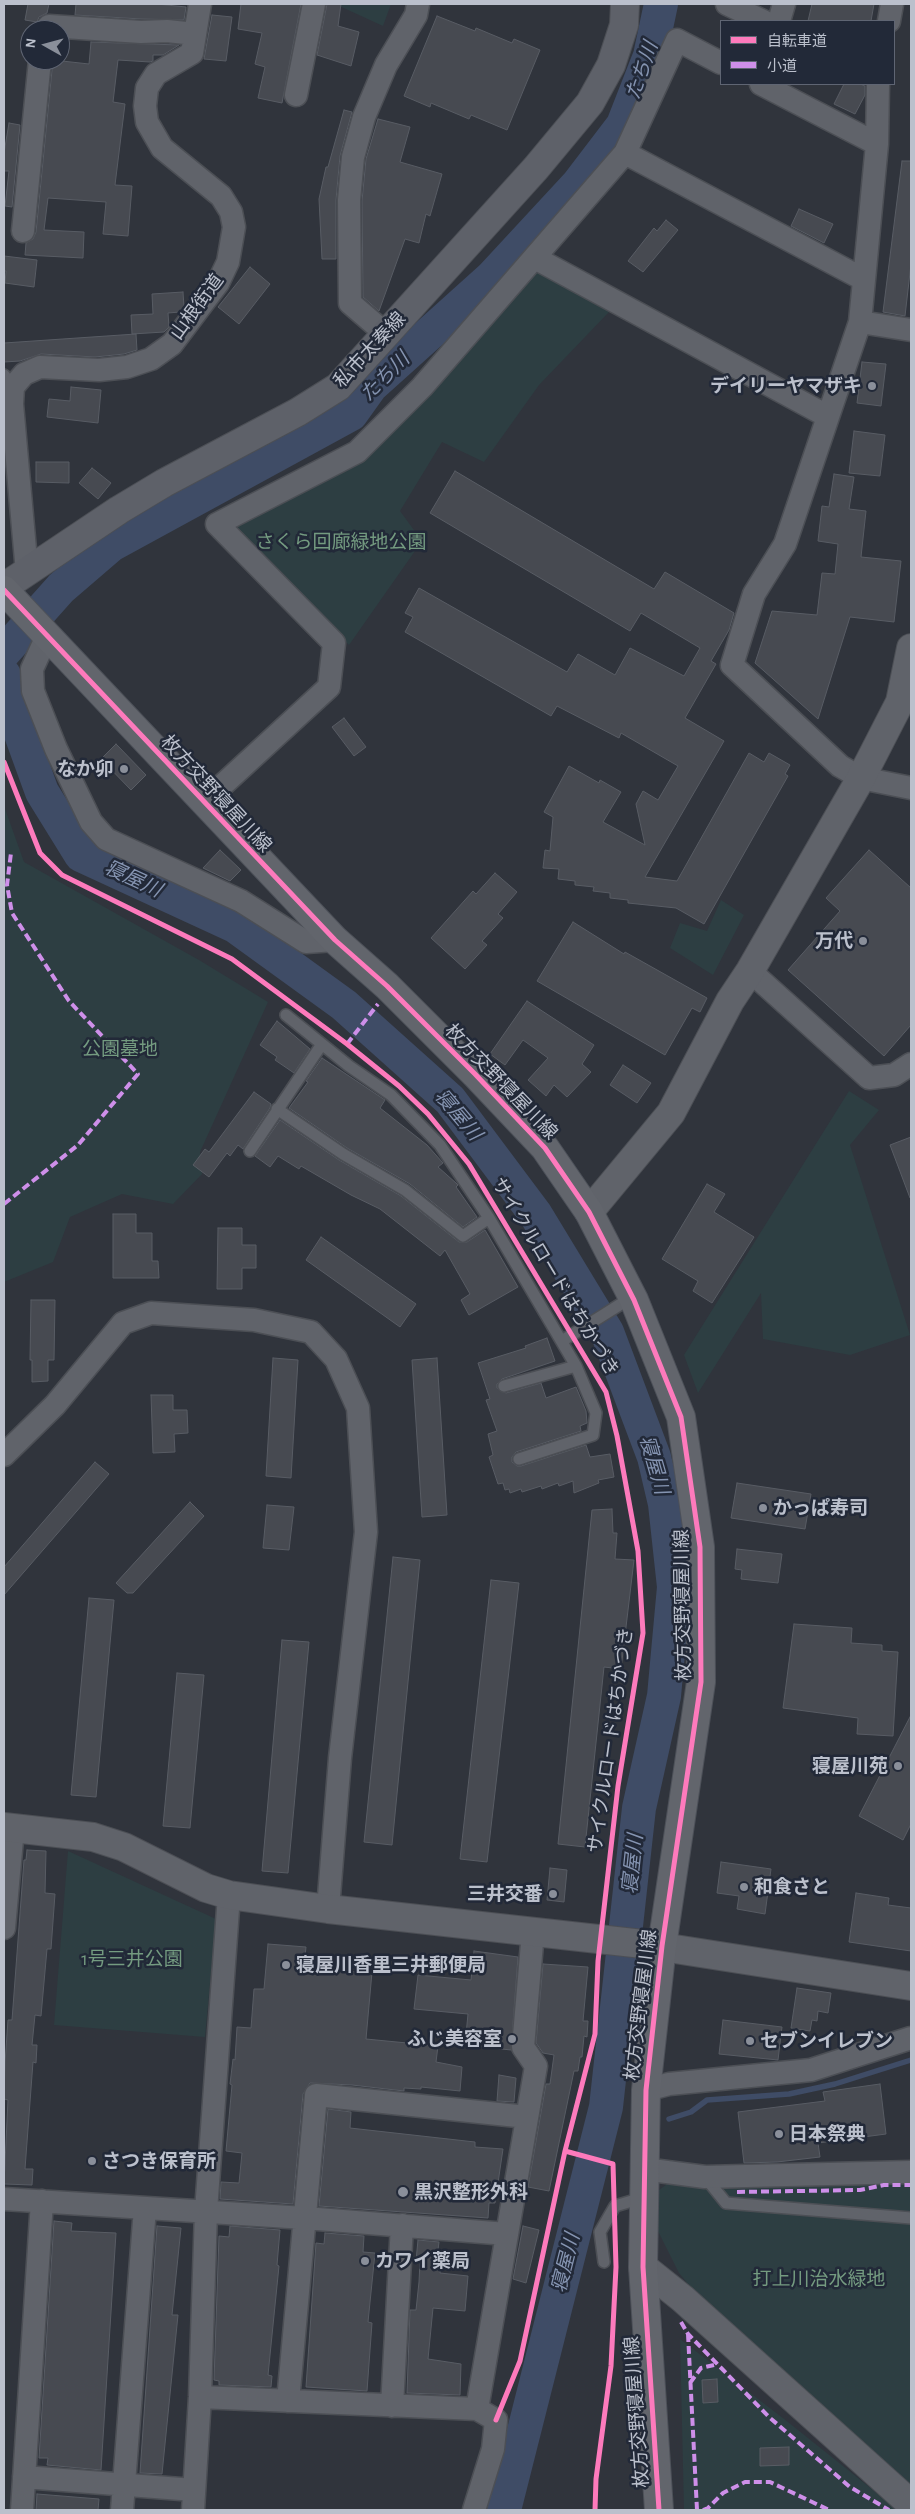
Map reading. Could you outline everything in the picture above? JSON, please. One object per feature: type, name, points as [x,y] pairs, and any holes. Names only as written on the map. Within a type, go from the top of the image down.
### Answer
[{"type":"main road","name":"私市太秦線","points":[[8,594],[27,572],[157,487],[298,412],[338,387],[536,168],[590,103],[611,65],[624,25],[625,4]]},
{"type":"main road","name":"枚方交野寝屋川線","points":[[8,594],[203,803],[335,940],[387,986],[475,1074],[545,1148],[589,1212],[621,1303],[681,1418],[700,1547],[700,1682],[652,1945],[642,2198],[643,2267],[659,2510]]},
{"type":"street","name":"山根街道","points":[[27,572],[12,404],[8,381],[40,367],[99,370],[128,367],[151,359],[172,344],[218,283],[228,262],[234,227],[231,212],[221,196],[162,148],[147,122],[145,106],[147,88],[156,74],[192,53],[200,4]]},
{"type":"street","points":[[296,95],[314,4]]},
{"type":"street","points":[[386,334],[350,303],[349,200],[353,157],[364,117],[386,65],[416,15],[418,4]]},
{"type":"street","points":[[728,4],[761,20]]},
{"type":"street","points":[[779,20],[784,4]]},
{"type":"street","points":[[889,20],[892,4]]},
{"type":"street","points":[[70,27],[141,32],[167,31],[195,34]]},
{"type":"street","points":[[203,803],[329,686],[334,642],[217,524],[358,452],[422,387],[624,153],[677,40],[720,62]]},
{"type":"street","points":[[23,231],[39,70]]},
{"type":"street","points":[[763,85],[877,144]]},
{"type":"street","points":[[878,85],[877,144],[860,322],[785,544],[754,594],[732,665],[840,766],[861,778],[911,788]]},
{"type":"street","points":[[624,153],[863,279]]},
{"type":"street","points":[[535,258],[827,416]]},
{"type":"street","points":[[860,322],[911,330]]},
{"type":"street","points":[[46,634],[32,669],[33,691],[56,749],[87,814],[106,839],[241,901],[306,942],[335,940]]},
{"type":"street","points":[[589,1212],[671,1113],[730,1002],[750,972],[861,778],[900,702],[911,648]]},
{"type":"street","points":[[750,972],[869,1078],[894,1075],[911,1064]]},
{"type":"street","points":[[4,1455],[55,1405],[123,1323],[151,1313],[254,1320],[311,1332],[336,1359],[358,1408],[366,1532],[340,1758],[328,1909]]},
{"type":"street","points":[[4,1928],[9,1828],[93,1837],[124,1847],[206,1888],[229,1895],[328,1909],[652,1945],[911,1986]]},
{"type":"street","points":[[24,2477],[124,2484],[193,2500],[200,2397],[206,2211],[229,1895]]},
{"type":"street","points":[[478,2409],[536,2066],[523,2047],[533,1932]]},
{"type":"street","points":[[646,2090],[669,2084],[811,2070],[911,2038]]},
{"type":"street","points":[[288,2401],[316,2095],[526,2117]]},
{"type":"street","points":[[644,2169],[705,2177],[911,2172]]},
{"type":"street","points":[[4,2199],[206,2211],[507,2234]]},
{"type":"street","points":[[22,2510],[42,2201]]},
{"type":"street","points":[[122,2510],[145,2208]]},
{"type":"street","points":[[392,2406],[402,2225]]},
{"type":"street","points":[[643,2267],[683,2300],[911,2504]]},
{"type":"street","points":[[200,2397],[478,2409],[496,2420],[493,2449],[474,2510]]},
{"type":"lane","points":[[286,1015],[391,1095],[440,1145],[489,1218],[576,1366],[596,1413],[593,1435],[519,1459]]},
{"type":"lane","points":[[250,1151],[322,1044]]},
{"type":"lane","points":[[277,1109],[343,1154],[405,1190],[463,1236],[489,1218]]},
{"type":"lane","points":[[562,1341],[621,1303]]},
{"type":"lane","points":[[504,1386],[576,1366]]},
{"type":"lane","points":[[705,2177],[726,2203],[911,2218]]},
{"type":"lane","points":[[604,2262],[600,2232],[614,2206],[642,2198]]},
{"type":"green space","points":[[335,4],[391,4],[383,26]]},
{"type":"green space","name":"さくら回廊緑地公園","points":[[535,270],[609,312],[539,385],[484,462],[442,442],[400,511],[422,541],[349,645],[229,526],[360,457]]},
{"type":"green space","name":"公園墓地","points":[[4,806],[24,862],[199,960],[268,1002],[200,1152],[202,1174],[173,1204],[122,1194],[70,1217],[53,1262],[4,1282]]},
{"type":"green space","points":[[721,900],[744,915],[713,975],[670,948],[680,923],[707,931]]},
{"type":"green space","points":[[849,1091],[879,1110],[850,1145],[910,1335],[850,1355],[763,1339],[761,1293],[698,1393],[684,1355]]},
{"type":"green space","name":"1号三井公園","points":[[68,1851],[216,1919],[205,2037],[54,2025]]},
{"type":"green space","name":"打上川治水緑地","points":[[911,2181],[911,2487],[694,2291],[679,2273],[658,2231],[657,2223],[659,2190],[667,2184],[731,2188],[846,2186]]},
{"type":"green space","points":[[680,2339],[788,2422],[898,2510],[684,2510]]},
{"type":"building","points":[[28,4],[49,4],[47,13],[39,17],[38,20],[25,20]]},
{"type":"building","points":[[76,4],[157,4],[186,7],[184,20],[141,19],[75,15]]},
{"type":"building","points":[[241,4],[301,4],[282,103],[258,98],[265,67],[255,64],[262,33],[238,29]]},
{"type":"building","points":[[327,4],[341,4],[338,26],[359,32],[351,66],[317,55]]},
{"type":"building","points":[[812,4],[874,4],[871,20],[808,20]]},
{"type":"building","points":[[212,15],[232,17],[226,61],[204,59]]},
{"type":"building","points":[[437,16],[475,31],[476,28],[512,43],[514,39],[540,50],[507,130],[471,115],[469,119],[431,103],[430,107],[404,96]]},
{"type":"building","points":[[91,42],[179,45],[163,55],[153,55],[153,61],[150,62],[118,60],[113,102],[125,104],[115,185],[132,186],[128,236],[103,234],[106,202],[48,198],[44,230],[84,232],[83,258],[25,255],[26,243],[33,239],[36,232],[52,70],[70,70],[70,62],[89,64]]},
{"type":"building","points":[[844,85],[865,86],[865,95],[855,114],[834,104]]},
{"type":"building","points":[[344,110],[352,112],[340,156],[336,200],[336,259],[322,259],[319,199],[326,167],[328,167]]},
{"type":"building","points":[[378,119],[410,127],[400,162],[442,174],[430,216],[426,214],[419,243],[405,239],[379,311],[363,297],[362,201],[366,159]]},
{"type":"building","points":[[9,123],[20,125],[12,207],[5,206],[9,171],[4,171],[4,153]]},
{"type":"building","points":[[902,161],[911,161],[911,264],[905,316],[883,312]]},
{"type":"building","points":[[799,209],[833,224],[824,243],[791,226]]},
{"type":"building","points":[[666,220],[678,230],[643,272],[628,261],[654,228],[657,231]]},
{"type":"building","points":[[4,256],[37,260],[34,287],[5,283]]},
{"type":"building","points":[[250,267],[270,284],[239,324],[218,307]]},
{"type":"building","points":[[183,292],[184,307],[180,312],[168,313],[169,327],[164,332],[132,334],[131,315],[153,314],[152,294]]},
{"type":"building","points":[[136,334],[137,350],[124,354],[95,357],[41,354],[20,361],[4,362],[4,343]]},
{"type":"building","points":[[862,362],[886,364],[881,406],[857,403]]},
{"type":"building","points":[[71,387],[101,390],[98,423],[47,417],[49,399],[70,401]]},
{"type":"building","points":[[854,431],[885,435],[880,476],[849,473]]},
{"type":"building","points":[[36,462],[69,462],[69,483],[36,482]]},
{"type":"building","points":[[92,468],[111,483],[98,499],[79,483]]},
{"type":"building","points":[[455,471],[654,589],[665,572],[734,613],[729,630],[711,661],[716,664],[685,718],[724,741],[645,877],[677,881],[749,753],[764,762],[769,753],[790,765],[785,774],[788,776],[704,924],[676,908],[628,903],[628,900],[610,898],[610,893],[593,891],[594,887],[575,885],[575,881],[558,879],[559,869],[543,868],[545,850],[550,851],[553,817],[544,812],[569,766],[599,783],[600,780],[621,792],[603,822],[645,845],[636,804],[643,791],[658,800],[678,766],[621,733],[619,738],[557,706],[551,716],[405,632],[413,617],[405,613],[419,588],[567,672],[578,654],[615,675],[630,648],[684,676],[700,648],[641,613],[630,631],[430,513]]},
{"type":"building","points":[[834,474],[854,477],[849,509],[866,511],[861,557],[901,561],[894,622],[850,617],[818,719],[755,663],[772,611],[817,615],[822,573],[835,574],[838,544],[818,541],[822,506],[829,507]]},
{"type":"building","points":[[344,718],[366,747],[354,756],[332,727]]},
{"type":"building","points":[[116,744],[146,775],[131,790],[101,759]]},
{"type":"building","points":[[220,850],[241,870],[230,881],[203,868]]},
{"type":"building","name":"万代","points":[[869,850],[911,888],[911,1025],[884,1056],[788,970],[840,911],[826,898]]},
{"type":"building","points":[[495,873],[517,892],[498,914],[503,918],[482,941],[487,945],[465,969],[431,938],[473,891],[476,894]]},
{"type":"building","points":[[573,922],[624,954],[625,952],[707,998],[700,1012],[692,1008],[665,1055],[537,981]]},
{"type":"building","points":[[527,1001],[594,1045],[582,1064],[591,1072],[567,1097],[554,1085],[546,1096],[528,1080],[548,1058],[523,1040],[505,1065],[490,1054]]},
{"type":"building","points":[[277,1021],[310,1049],[294,1073],[275,1060],[277,1057],[260,1045]]},
{"type":"building","points":[[322,1058],[385,1100],[380,1108],[427,1145],[443,1163],[438,1167],[458,1185],[456,1187],[477,1217],[463,1227],[410,1184],[347,1148],[289,1108],[308,1082],[306,1081]]},
{"type":"building","points":[[623,1065],[651,1083],[637,1103],[610,1085]]},
{"type":"building","points":[[254,1092],[271,1104],[270,1108],[243,1149],[238,1145],[230,1156],[227,1153],[209,1177],[193,1165],[205,1149],[209,1152]]},
{"type":"building","points":[[280,1120],[339,1160],[401,1196],[459,1242],[467,1242],[485,1230],[518,1287],[469,1315],[461,1300],[470,1294],[445,1250],[440,1256],[380,1209],[351,1195],[301,1166],[299,1169],[278,1156],[270,1167],[255,1156]]},
{"type":"building","points":[[911,1137],[911,1197],[910,1198],[890,1145]]},
{"type":"building","points":[[707,1184],[725,1194],[714,1212],[754,1237],[712,1303],[693,1291],[698,1281],[662,1259]]},
{"type":"building","points":[[113,1214],[136,1214],[136,1233],[152,1233],[152,1261],[158,1261],[159,1278],[113,1278]]},
{"type":"building","points":[[218,1228],[242,1228],[242,1245],[256,1245],[256,1268],[242,1268],[242,1289],[217,1289]]},
{"type":"building","points":[[321,1237],[416,1304],[400,1327],[306,1260]]},
{"type":"building","points":[[31,1300],[55,1300],[54,1360],[48,1360],[48,1381],[32,1382],[32,1360],[30,1360]]},
{"type":"building","points":[[547,1338],[555,1361],[502,1379],[497,1384],[497,1388],[506,1393],[541,1383],[546,1398],[576,1387],[586,1411],[587,1423],[580,1426],[581,1431],[516,1452],[512,1457],[512,1462],[517,1466],[521,1466],[586,1445],[590,1457],[610,1454],[614,1477],[598,1480],[599,1483],[574,1493],[573,1481],[559,1486],[558,1483],[542,1489],[541,1486],[522,1492],[521,1489],[510,1493],[509,1489],[505,1490],[503,1483],[498,1484],[489,1457],[493,1455],[488,1434],[497,1431],[486,1400],[490,1399],[478,1363],[526,1348],[525,1346]]},
{"type":"building","points":[[273,1358],[298,1360],[291,1478],[266,1476]]},
{"type":"building","points":[[437,1358],[447,1515],[422,1517],[412,1360]]},
{"type":"building","points":[[151,1395],[173,1395],[173,1410],[187,1410],[188,1433],[174,1434],[175,1452],[153,1453]]},
{"type":"building","points":[[95,1462],[109,1474],[4,1595],[4,1567]]},
{"type":"building","points":[[737,1483],[811,1494],[805,1529],[731,1518]]},
{"type":"building","points":[[190,1502],[204,1516],[133,1593],[127,1593],[116,1583]]},
{"type":"building","points":[[267,1505],[294,1507],[289,1550],[263,1548]]},
{"type":"building","points":[[612,1509],[613,1533],[617,1533],[615,1559],[634,1560],[621,1669],[604,1667],[585,1847],[558,1844],[592,1510]]},
{"type":"building","points":[[737,1549],[782,1554],[778,1583],[741,1579],[742,1570],[735,1569]]},
{"type":"building","points":[[393,1557],[420,1560],[392,1845],[364,1842]]},
{"type":"building","points":[[491,1580],[519,1583],[487,1862],[460,1859]]},
{"type":"building","points":[[89,1598],[114,1600],[96,1797],[71,1795]]},
{"type":"building","points":[[794,1624],[852,1628],[851,1643],[882,1645],[882,1651],[898,1652],[893,1736],[857,1734],[858,1718],[783,1708]]},
{"type":"building","points":[[282,1640],[309,1642],[288,1873],[262,1871]]},
{"type":"building","points":[[177,1673],[204,1675],[190,1828],[163,1826]]},
{"type":"building","name":"寝屋川苑","points":[[911,1715],[911,1824],[903,1840],[859,1816]]},
{"type":"building","points":[[27,1850],[46,1851],[45,1893],[55,1894],[51,1949],[47,1949],[41,2016],[35,2015],[32,2045],[37,2045],[36,2063],[33,2062],[25,2169],[33,2169],[32,2185],[4,2184],[8,2100],[4,2099],[5,2063],[8,2020],[12,2020],[24,1860],[26,1860]]},
{"type":"building","points":[[721,1862],[771,1869],[765,1914],[737,1909],[739,1896],[717,1893]]},
{"type":"building","points":[[550,1868],[567,1870],[564,1902],[547,1900]]},
{"type":"building","points":[[856,1893],[889,1898],[888,1905],[911,1908],[911,1951],[849,1942]]},
{"type":"building","points":[[268,1944],[306,1947],[304,1966],[356,1972],[357,1960],[373,1961],[366,2039],[438,2046],[436,2062],[462,2067],[460,2091],[421,2087],[421,2089],[404,2088],[404,2091],[352,2085],[310,2083],[303,2094],[293,2204],[220,2199],[221,2182],[239,2183],[242,2153],[226,2151],[233,2059],[235,2060],[237,2027],[251,2028],[254,1989],[264,1989]]},
{"type":"building","points":[[474,1951],[518,1957],[511,2050],[465,2045],[468,2014],[414,2009],[418,1975],[471,1980]]},
{"type":"building","points":[[543,1964],[588,1967],[583,2021],[588,2021],[587,2037],[584,2036],[582,2057],[580,2057],[578,2071],[574,2071],[549,2191],[528,2187],[546,2084],[550,2084],[554,2055],[543,2053],[536,2043]]},
{"type":"building","points":[[797,1988],[831,1993],[828,2013],[818,2011],[817,2021],[812,2020],[810,2031],[791,2028]]},
{"type":"building","name":"セブンイレブン","points":[[723,2020],[782,2027],[778,2060],[719,2054]]},
{"type":"building","points":[[499,2075],[516,2078],[514,2102],[497,2101]]},
{"type":"building","points":[[880,2084],[886,2134],[818,2143],[820,2157],[777,2162],[744,2163],[738,2112],[825,2101],[823,2092]]},
{"type":"building","points":[[328,2109],[351,2112],[350,2128],[475,2142],[475,2147],[503,2149],[495,2203],[489,2203],[488,2218],[319,2206]]},
{"type":"building","points":[[54,2221],[72,2223],[71,2231],[116,2233],[101,2470],[47,2465],[48,2458],[39,2458]]},
{"type":"building","points":[[157,2226],[181,2228],[172,2315],[178,2315],[162,2474],[140,2473]]},
{"type":"building","points":[[230,2226],[280,2230],[277,2265],[279,2266],[268,2375],[272,2376],[271,2387],[219,2385],[219,2381],[214,2380],[219,2236],[229,2237]]},
{"type":"building","points":[[523,2226],[539,2230],[526,2283],[513,2279]]},
{"type":"building","points":[[325,2233],[364,2236],[363,2252],[375,2253],[368,2322],[372,2323],[367,2391],[306,2387],[316,2243],[324,2244]]},
{"type":"building","points":[[418,2240],[439,2242],[436,2266],[441,2266],[440,2273],[468,2276],[465,2311],[433,2308],[428,2359],[461,2364],[460,2395],[407,2393],[410,2310],[416,2310],[419,2282],[420,2261],[416,2261]]},
{"type":"building","points":[[717,2379],[718,2402],[703,2403],[702,2380]]},
{"type":"building","points":[[789,2447],[789,2465],[760,2466],[760,2448]]},
{"type":"building","points":[[37,2494],[99,2499],[98,2510],[36,2510]]},
{"type":"waterway","name":"たち川","points":[[4,652],[61,588],[111,545],[351,414],[371,386],[491,278],[578,184],[623,125],[650,56],[661,4]]},
{"type":"waterway","name":"寝屋川","points":[[4,675],[10,704],[42,792],[81,855],[235,926],[344,1005],[450,1100],[536,1215],[607,1332],[654,1457],[665,1504],[674,1587],[664,1696],[639,1808],[606,2107],[504,2510]]},
{"type":"waterway","points":[[669,2119],[691,2112],[707,2100],[789,2094],[835,2084],[911,2060]]},
{"type":"marked path","points":[[4,1204],[78,1145],[138,1074],[69,1001],[12,913],[7,885],[11,853]]},
{"type":"marked path","points":[[347,1044],[378,1004]]},
{"type":"marked path","points":[[737,2192],[860,2190],[884,2185],[911,2185]]},
{"type":"marked path","points":[[681,2322],[688,2334],[769,2417],[850,2487],[889,2510]]},
{"type":"marked path","points":[[688,2334],[697,2510]]},
{"type":"marked path","points":[[690,2383],[701,2368],[718,2364]]},
{"type":"marked path","points":[[703,2510],[708,2508],[723,2493],[745,2482],[770,2482],[829,2510]]},
{"type":"cycle path","points":[[4,590],[335,940],[387,986],[475,1074],[545,1148],[589,1212],[634,1300],[681,1417],[700,1547],[701,1682],[662,1946],[646,2090],[643,2267],[659,2510]]},
{"type":"cycle path","name":"サイクルロードはちかづき","points":[[4,762],[40,853],[62,875],[232,959],[347,1044],[399,1086],[428,1114],[469,1164],[606,1392],[617,1436],[638,1551],[643,1633],[618,1786],[598,1961],[595,2034],[565,2151],[520,2361],[496,2420]]},
{"type":"cycle path","points":[[565,2151],[613,2164],[616,2267],[611,2366],[596,2479],[595,2510]]},
{"type":"place","name":"デイリーヤマザキ","points":[[872,386]]},
{"type":"place","name":"なか卯","points":[[124,769]]},
{"type":"place","name":"万代","points":[[863,941]]},
{"type":"place","name":"かっぱ寿司","points":[[763,1508]]},
{"type":"place","name":"寝屋川苑","points":[[898,1766]]},
{"type":"place","name":"和食さと","points":[[744,1887]]},
{"type":"place","name":"三井交番","points":[[553,1894]]},
{"type":"place","name":"寝屋川香里三井郵便局","points":[[286,1965]]},
{"type":"place","name":"ふじ美容室","points":[[512,2039]]},
{"type":"place","name":"セブンイレブン","points":[[750,2041]]},
{"type":"place","name":"日本祭典","points":[[779,2134]]},
{"type":"place","name":"さつき保育所","points":[[92,2161]]},
{"type":"place","name":"黒沢整形外科","points":[[403,2192]]},
{"type":"place","name":"カワイ薬局","points":[[365,2261]]}]
